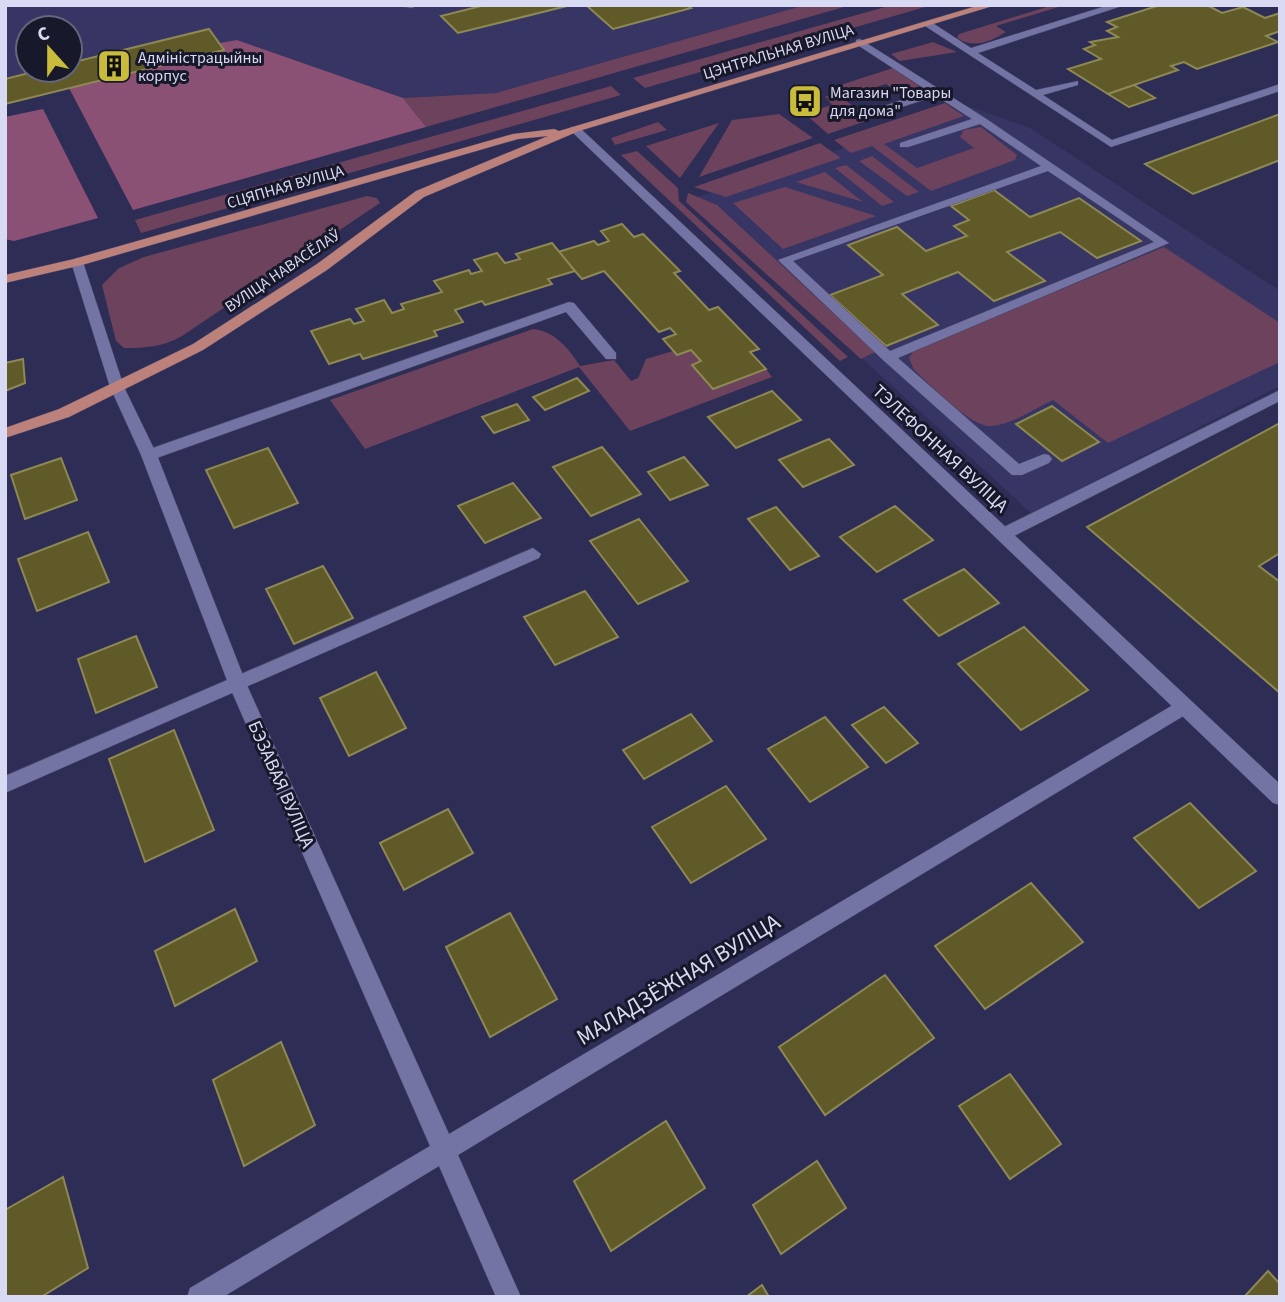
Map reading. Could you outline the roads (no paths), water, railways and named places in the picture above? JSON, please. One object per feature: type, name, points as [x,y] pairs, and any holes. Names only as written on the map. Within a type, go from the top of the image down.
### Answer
[{"type":"main road","name":"ЦЭНТРАЛЬНАЯ ВУЛІЦА","points":[[575,129],[991,5]]},
{"type":"main road","name":"СЦЯПНАЯ ВУЛІЦА","points":[[5,279],[77,262],[517,136],[575,129]]},
{"type":"main road","name":"ВУЛІЦА НАВАСЁЛАЎ","points":[[5,433],[64,413],[198,347],[322,267],[420,194],[575,129]]},
{"type":"street","points":[[399,5],[412,5]]},
{"type":"street","points":[[969,52],[1120,5]]},
{"type":"street","points":[[926,24],[1111,144],[1280,87]]},
{"type":"street","points":[[860,42],[1163,243],[888,357]]},
{"type":"street","points":[[1035,94],[1074,83]]},
{"type":"street","points":[[878,111],[936,92]]},
{"type":"street","points":[[904,145],[981,120]]},
{"type":"street","name":"ТЭЛЕФОННАЯ ВУЛІЦА","points":[[575,129],[1280,796]]},
{"type":"street","points":[[1044,459],[1017,471],[888,357],[785,260],[1048,167]]},
{"type":"street","name":"БЭЗАВАЯ ВУЛІЦА","points":[[77,262],[117,387],[149,455],[237,683],[509,1297]]},
{"type":"street","points":[[149,455],[569,306],[611,356]]},
{"type":"street","points":[[1004,534],[1280,395]]},
{"type":"street","points":[[5,785],[533,554]]},
{"type":"street","name":"МАЛАДЗЁЖНАЯ ВУЛІЦА","points":[[199,1297],[1184,707]]},
{"type":"place","name":"Адміністрацыйны корпус","points":[[114,66]]},
{"type":"place","name":"Магазин \"Товары для дома\"","points":[[805,101]]}]
